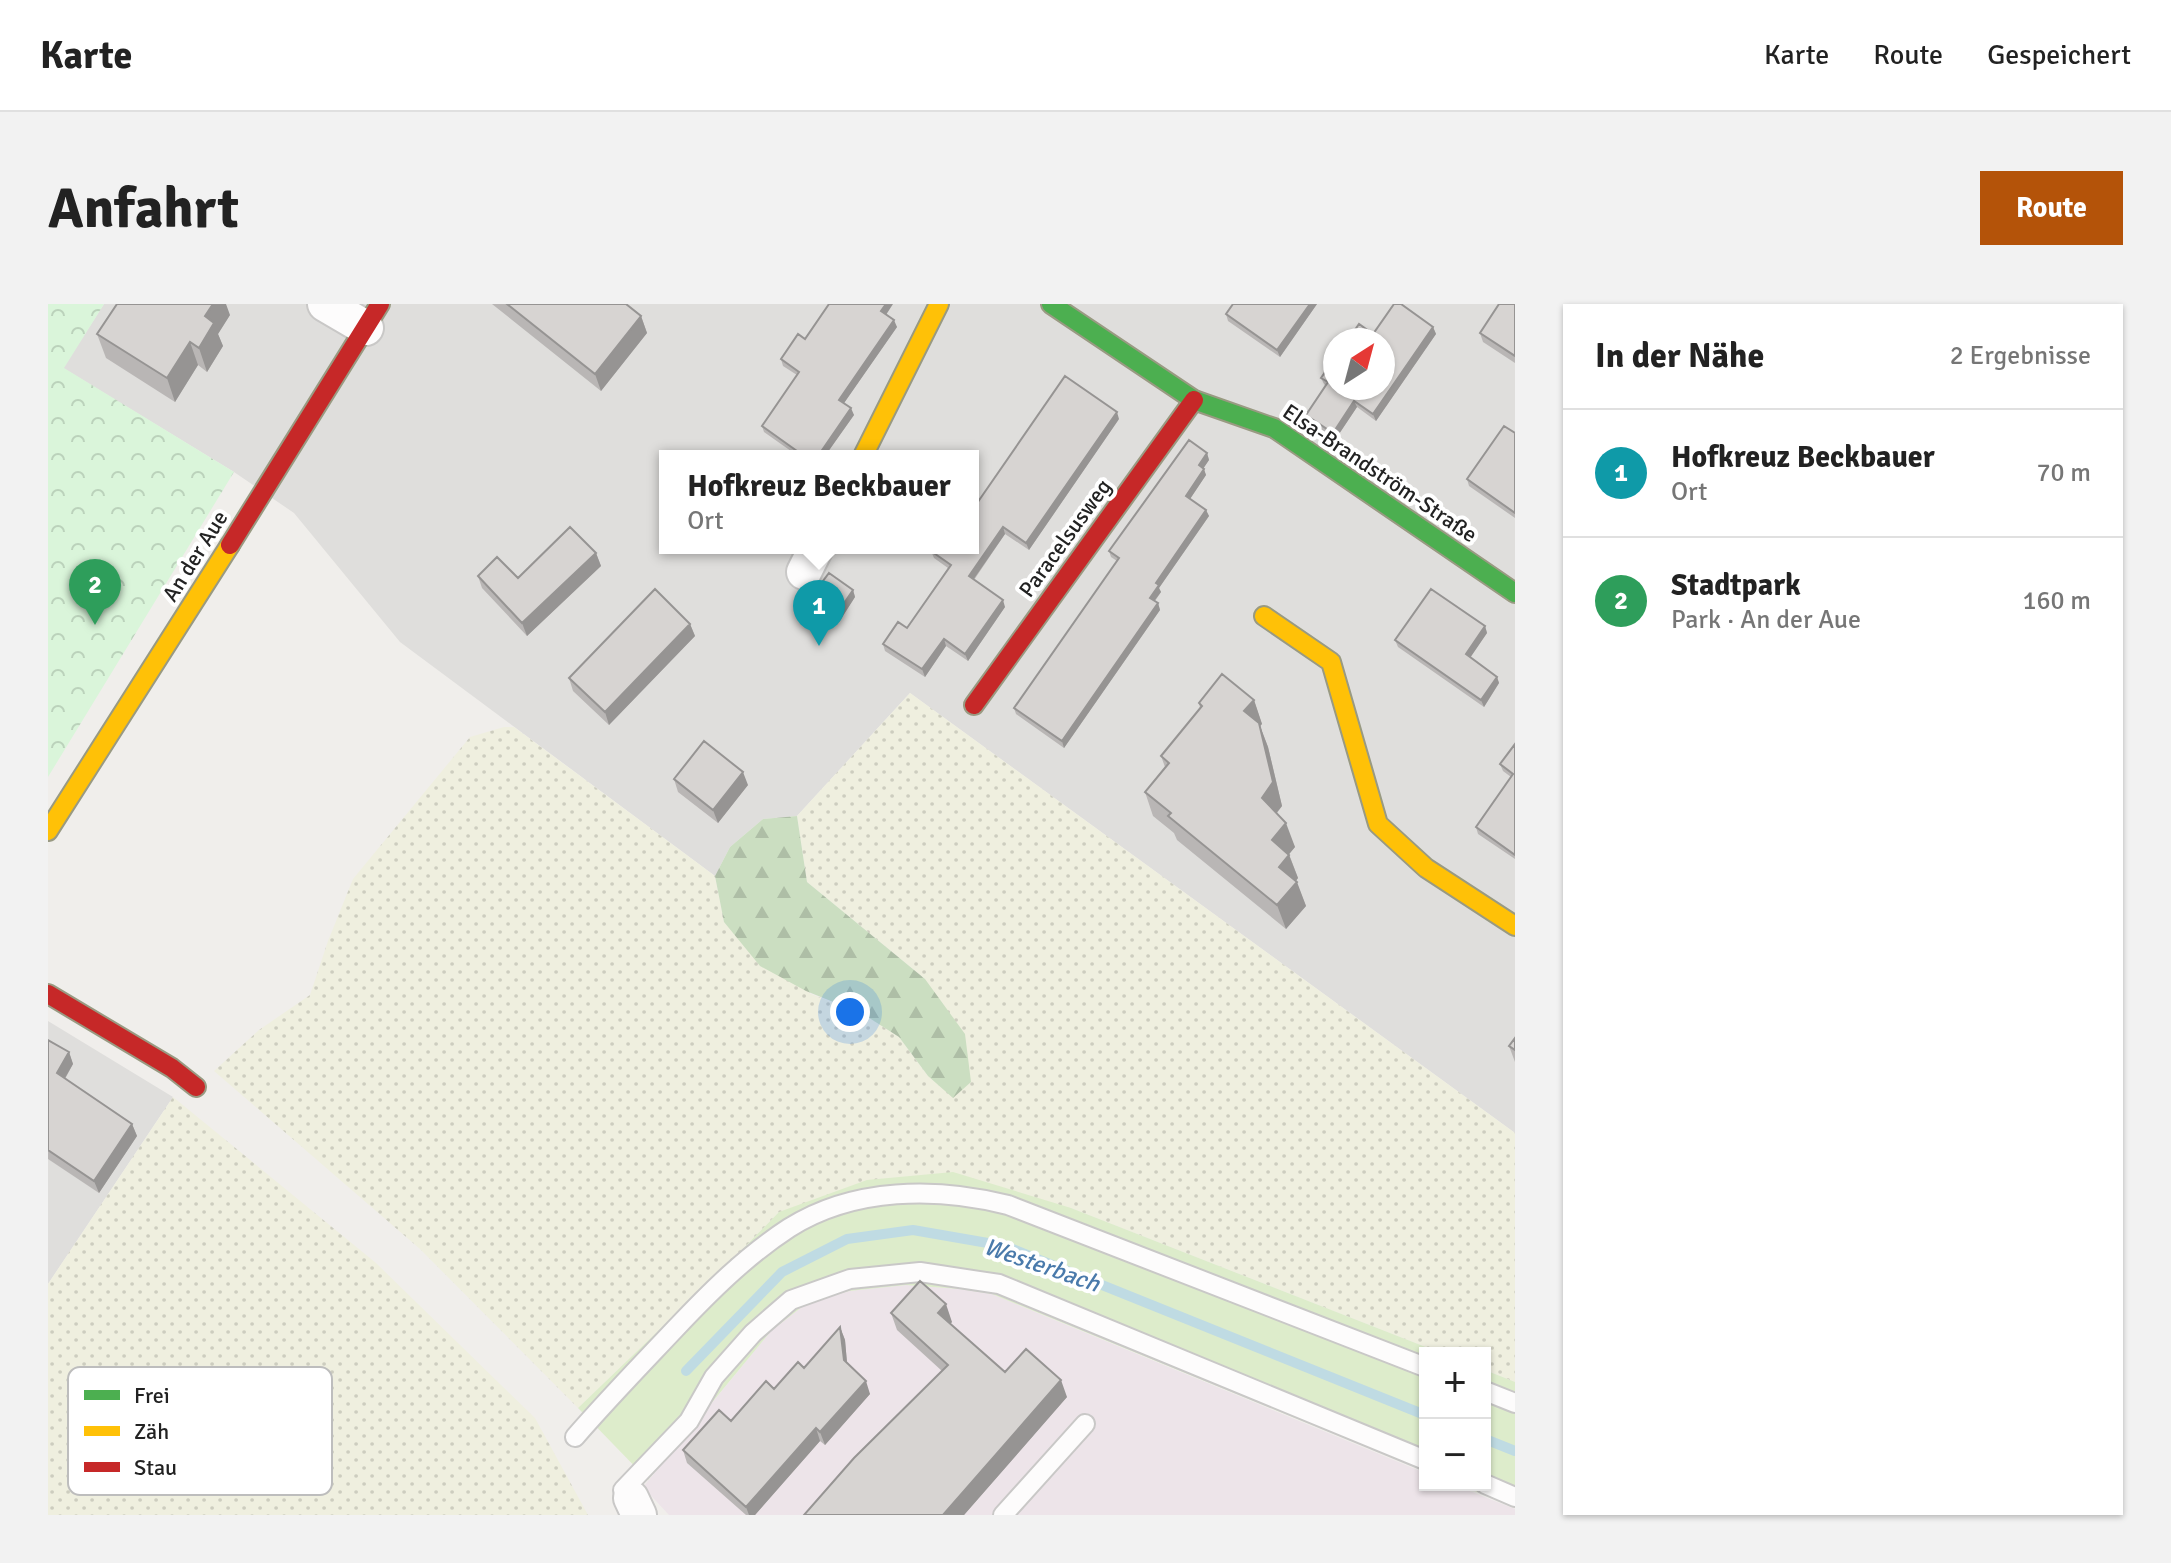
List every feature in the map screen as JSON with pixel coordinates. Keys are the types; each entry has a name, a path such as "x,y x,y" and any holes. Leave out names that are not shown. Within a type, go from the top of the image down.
{"street":[{"path":"325,304 373,316"},
{"path":"866,450 939,304"},
{"name":"Elsa-Brandström-Straße","path":"1051,304 1194,400 1274,428 1515,593"},
{"name":"An der Aue","path":"48,831 373,316"},
{"name":"Paracelsusweg","path":"974,705 1194,400"},
{"path":"1264,616 1331,662 1378,824 1426,868 1515,926"},
{"path":"48,994 172,1068 196,1087"}],"lane":[{"path":"575,1437 711,1291 752,1255 792,1226 839,1205 890,1195 940,1192 1008,1205 1419,1365"},
{"path":"631,1501 689,1421 714,1377 753,1333 791,1300 850,1279 920,1272 999,1284 1419,1458"},
{"path":"1491,1393 1515,1403"},
{"path":"1003,1515 1085,1424"},
{"path":"1491,1487 1515,1497"}],"shaded area":[{"path":"104,304 1515,304 1515,1133 910,693 797,816 763,819 730,847 715,876 400,642 294,513 234,472 63,368"},
{"path":"48,1021 173,1097 48,1284"},
{"path":"906,1285 992,1294 1419,1471 1419,1491 1469,1491 1515,1509 1515,1515 669,1515 643,1487 771,1331 807,1303 849,1291"}],"green space":[{"path":"48,304 104,304 64,368 234,472 48,777"},
{"path":"910,693 1515,1133 1515,1382 1491,1372 1491,1347 1426,1347 1071,1208 779,1212 578,1408 420,1249 214,1071 259,1030 310,995 353,879 470,737 514,727 715,876 724,922 811,994 863,1014 899,1037 928,1076 925,979 807,882 797,816"},
{"path":"797,816 807,882 925,979 965,1034 971,1082 953,1098 928,1076 899,1037 863,1014 806,991 760,966 724,922 715,876 730,847 763,819"},
{"path":"173,1097 376,1263 535,1418 588,1515 48,1515 48,1284"},
{"path":"953,1172 1071,1208 1426,1347 1419,1347 1419,1469 992,1294 906,1285 849,1291 807,1303 771,1331 648,1480 578,1408 779,1212 867,1180"},
{"path":"1491,1372 1515,1382 1515,1507 1475,1491 1491,1491"}],"building":[{"path":"117,304 213,304 205,316 214,323 199,348 190,342 167,378 97,334"},
{"path":"507,304 626,304 641,316 595,374"},
{"path":"829,304 886,304 881,311 894,320 839,400 851,408 822,450 796,450 762,426 799,372 781,359 798,334 805,339"},
{"path":"1233,304 1310,304 1277,350 1226,314"},
{"path":"1394,304 1401,304 1433,327 1395,382 1395,328 1377,328"},
{"path":"1499,304 1515,304 1515,356 1480,333"},
{"path":"1065,376 1117,412 1026,543 1003,527 969,576 1003,600 965,654 944,639 922,669 883,644 898,622 907,628 951,565 935,554 979,554 979,500"},
{"path":"1323,390 1323,400 1383,400 1373,414 1354,401 1333,433 1306,415"},
{"path":"1504,426 1515,433 1515,513 1467,479"},
{"path":"1189,440 1207,453 1199,465 1204,469 1186,496 1206,510 1156,583 1159,585 1150,598 1158,603 1062,741 1014,708 1119,558 1109,551"},
{"path":"570,527 596,553 522,623 478,576 497,557 518,578"},
{"path":"829,573 853,590 836,615 811,597"},
{"path":"655,589 690,624 605,712 569,678"},
{"path":"1431,589 1485,626 1466,654 1497,677 1481,700 1395,640"},
{"path":"1222,674 1254,700 1244,711 1259,723 1273,782 1262,798 1286,823 1272,840 1289,855 1279,867 1297,882 1277,905 1168,816 1171,813 1145,792 1169,763 1161,756 1202,706 1199,703"},
{"path":"704,741 743,772 713,810 674,779"},
{"path":"1515,744 1515,855 1476,827 1513,774 1500,764"},
{"path":"48,1040 69,1052 57,1073 132,1124 94,1181 48,1150"},
{"path":"920,1281 946,1304 938,1313 1005,1372 1026,1349 1061,1380 943,1515 804,1515 854,1458 948,1365 891,1313"},
{"path":"840,1327 844,1360 866,1381 820,1432 816,1428 746,1507 683,1450 719,1410 731,1421 766,1381 774,1389 798,1362 804,1368"}],"waterway":[{"name":"Westerbach","path":"686,1371 782,1272 847,1239 913,1230 1005,1246 1419,1413"},
{"name":"Westerbach","path":"1491,1441 1515,1451"}],"traffic: fast":[{"path":"1051,304 1194,400 1274,428 1515,593"}],"traffic: slow":[{"path":"866,450 939,304"},
{"path":"48,831 230,545"},
{"path":"1264,616 1331,662 1378,824 1426,868 1515,926"}],"traffic: jam":[{"path":"230,545 380,304"},
{"path":"974,705 1194,400"},
{"path":"48,994 172,1068 196,1087"}],"place":[{"name":"Stadtpark","path":"95,625"},
{"name":"Hofkreuz Beckbauer","path":"819,646"}]}
